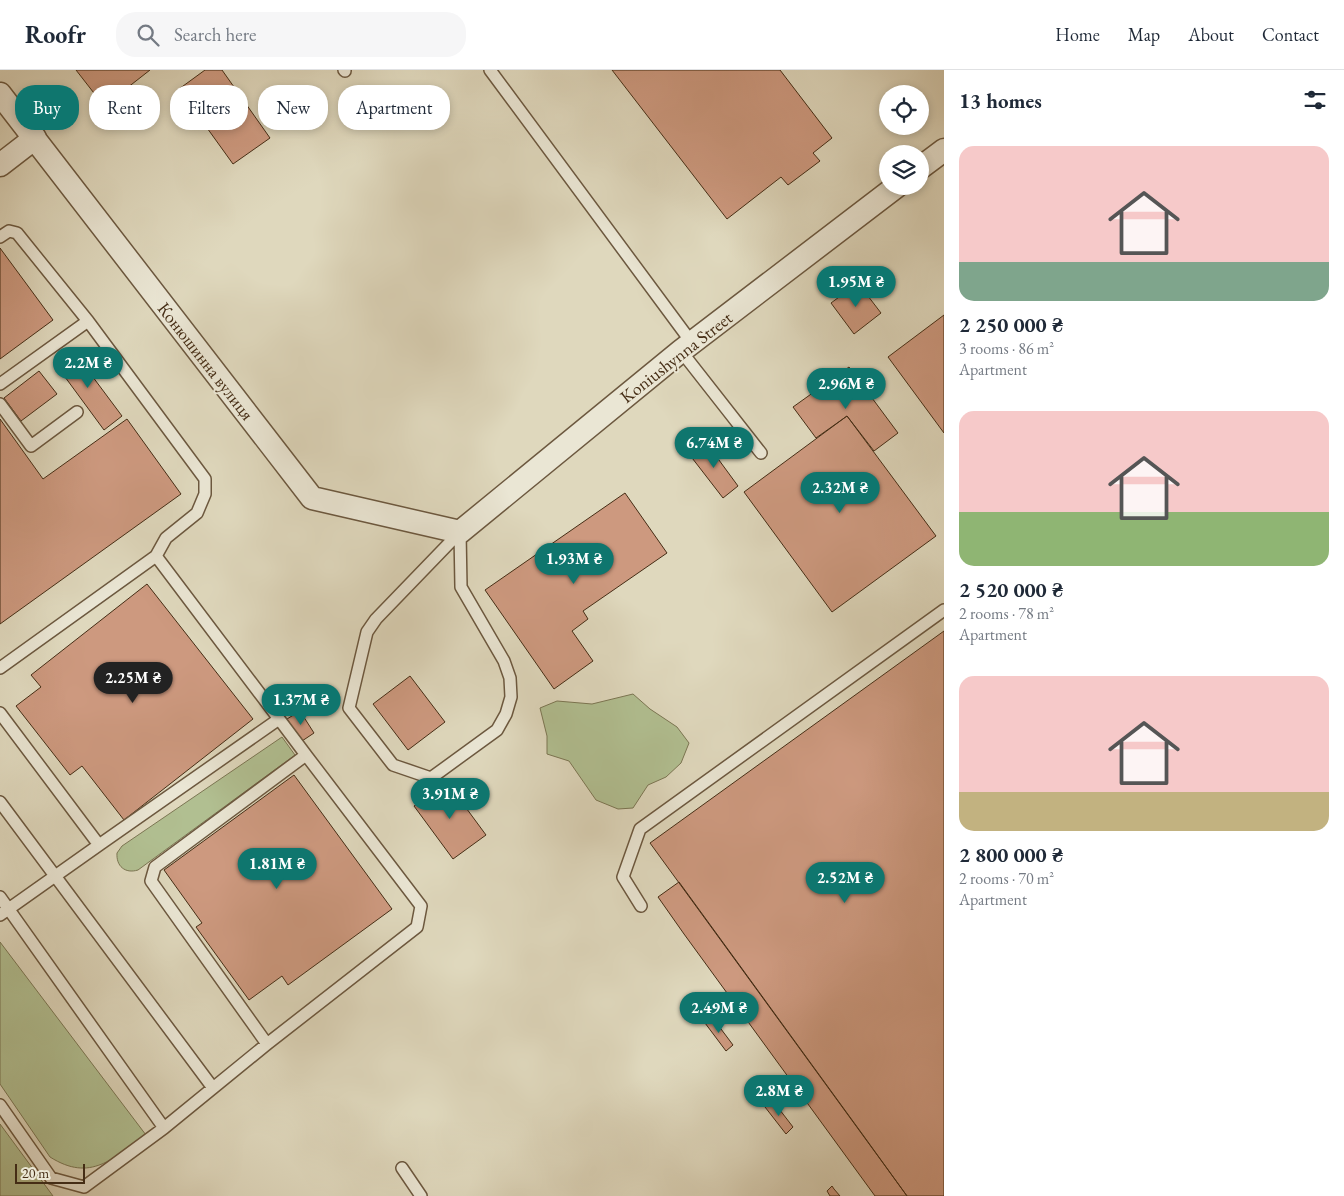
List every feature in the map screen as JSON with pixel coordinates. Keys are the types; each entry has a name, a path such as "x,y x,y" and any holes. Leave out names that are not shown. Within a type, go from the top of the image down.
{"street":[{"name":"Конюшинна вулиця","path":"0,94 312,498 460,532"},
{"path":"0,165 35,138"},
{"path":"929,161 944,150"},
{"name":"Koniushynna Street","path":"460,532 686,347 884,195"}],"lane":[{"path":"490,70 761,453"},
{"path":"0,237 9,231 17,233 88,320 205,479 205,494 197,513 166,538 156,556 0,668"},
{"path":"0,384 88,320"},
{"path":"0,404 31,446 77,412"},
{"path":"460,532 461,587 504,661 510,678 511,696 506,714 497,730 431,778 393,765 349,708 367,632 376,619 460,532"},
{"path":"0,1105 51,1178 84,1187 164,1128 266,1044 417,927 421,906 156,556"},
{"path":"641,906 623,877 640,829 944,610"},
{"path":"0,713 99,845"},
{"path":"4,912 279,719"},
{"path":"266,1044 151,881 155,867 306,755"},
{"path":"0,802 213,1088"},
{"path":"0,897 4,912 164,1128"},
{"path":"402,1168 421,1196"}],"green space":[{"path":"633,694 650,709 677,727 689,743 681,763 666,777 648,785 633,808 618,809 596,800 569,761 547,754 547,736 540,708 557,701 592,704"},
{"path":"282,737 295,755 138,870 129,871 122,868 118,862 117,853 122,846"},
{"path":"0,942 146,1135 112,1159 90,1168 78,1168 50,1157 0,1084"},
{"path":"0,1124 53,1196 0,1196"}],"building":[{"path":"76,70 150,70 131,85 89,85 89,87"},
{"path":"205,70 222,70 233,85 184,85"},
{"path":"612,70 780,70 832,138 813,153 820,161 788,185 781,177 727,219"},
{"path":"248,107 258,121 258,130 264,130 270,138 233,164 209,130 248,130"},
{"path":"0,248 53,320 0,359"},
{"path":"858,283 881,313 854,334 831,303"},
{"path":"944,315 944,433 888,357"},
{"path":"72,349 122,416 104,430 54,362"},
{"path":"849,367 898,433 874,451 847,416 816,438 793,407"},
{"path":"39,371 57,394 21,421 4,398"},
{"path":"847,416 936,536 832,612 744,492"},
{"path":"0,419 43,479 127,419 181,494 0,624"},
{"path":"705,441 738,486 723,498 689,454"},
{"path":"625,493 667,553 583,611 588,619 572,631 593,661 554,689 485,590"},
{"path":"147,584 253,719 124,820 82,766 70,775 16,706 41,687 31,675"},
{"path":"944,631 944,1196 907,1196 650,843"},
{"path":"410,676 445,722 408,750 373,704"},
{"path":"300,711 314,733 302,741 287,719"},
{"path":"294,775 392,909 288,985 282,976 249,1000 196,927 202,923 164,870"},
{"path":"447,782 486,835 453,859 414,806"},
{"path":"679,882 907,1196 875,1196 684,934 658,897"},
{"path":"712,1017 733,1045 726,1051 705,1023"},
{"path":"773,1101 793,1127 786,1134 765,1107"},
{"path":"832,1186 840,1196 830,1196 827,1191"}]}
